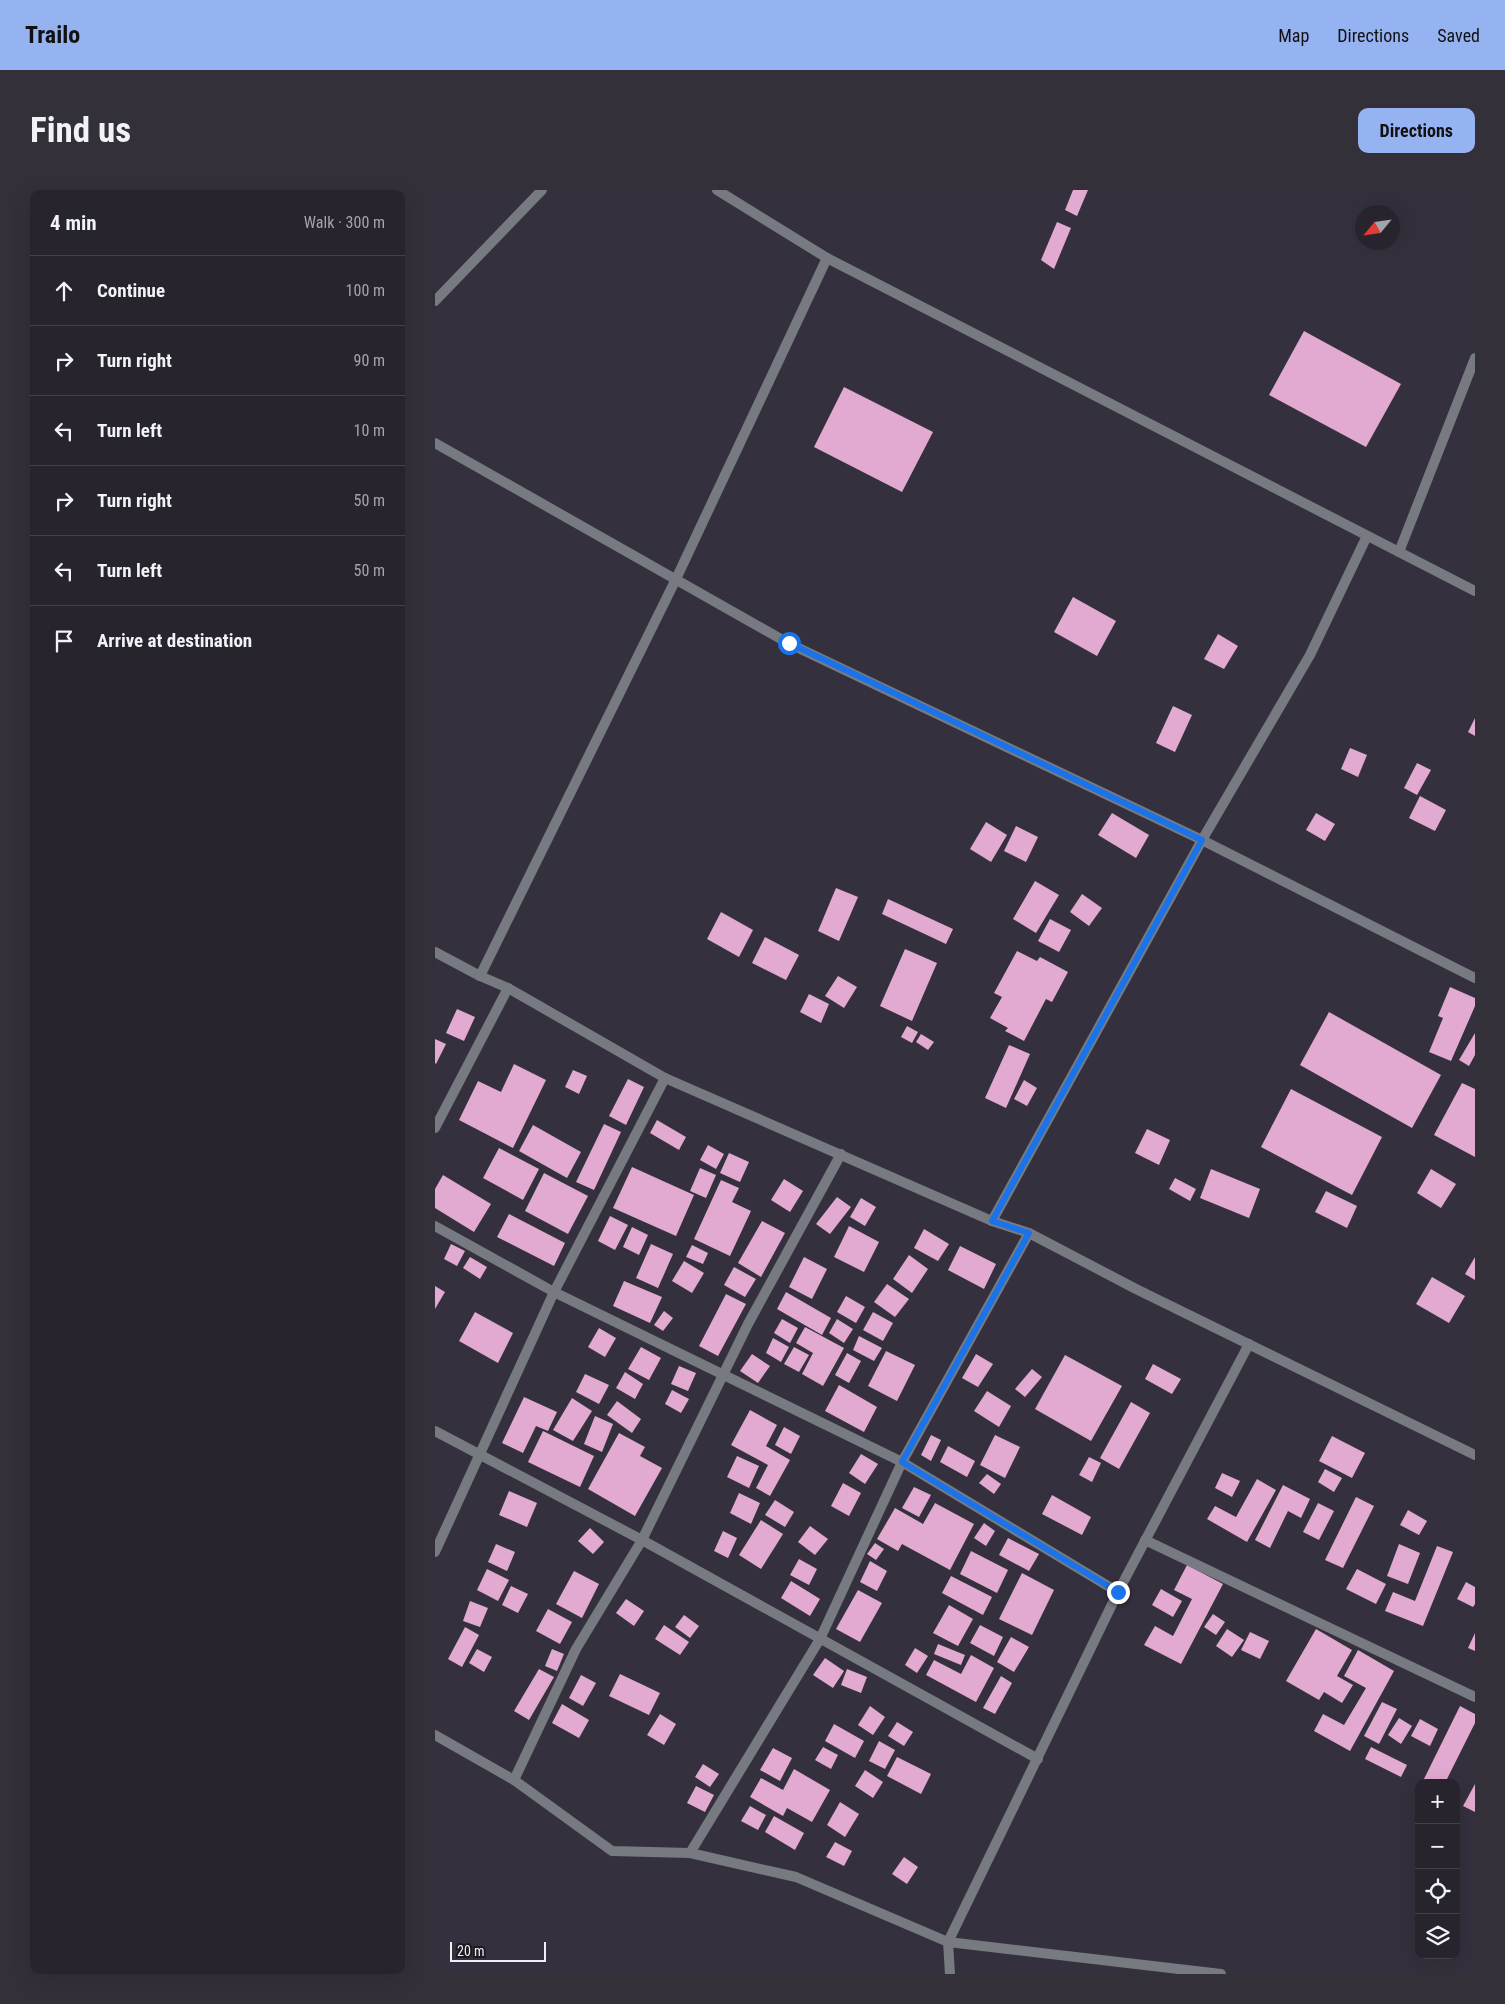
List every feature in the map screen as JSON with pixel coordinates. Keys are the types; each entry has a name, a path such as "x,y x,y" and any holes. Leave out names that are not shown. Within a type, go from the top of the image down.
{"street":[{"path":"435,301 541,190"},
{"path":"717,190 827,258 1475,591"},
{"path":"480,976 676,580 827,258"},
{"path":"1399,552 1475,358"},
{"path":"435,443 789,643 1202,840 1475,978"},
{"path":"992,1221 1202,840 1310,655 1367,536"},
{"path":"435,952 480,976 508,988 665,1078 992,1221 1029,1233 1136,1289 1475,1455"},
{"path":"435,1128 508,988"},
{"path":"435,1552 554,1292 665,1078"},
{"path":"514,1780 576,1649 641,1540 749,1324 841,1154"},
{"path":"435,1226 554,1292 902,1462 1118,1592"},
{"path":"690,1853 820,1639 902,1462 1029,1233"},
{"path":"950,1974 948,1942 1118,1592 1249,1344"},
{"path":"435,1431 641,1540 1038,1759"},
{"path":"1145,1540 1475,1697"},
{"path":"435,1735 514,1780 612,1851 690,1853 796,1877 948,1942 1221,1974"}],"building":[{"path":"1073,190 1088,190 1077,216 1065,210"},
{"path":"1057,222 1071,228 1054,269 1041,260"},
{"path":"1304,331 1401,384 1366,447 1269,395"},
{"path":"844,387 933,432 902,492 814,447"},
{"path":"1073,597 1116,621 1097,656 1054,632"},
{"path":"1218,634 1238,646 1224,669 1204,659"},
{"path":"1173,706 1192,715 1175,752 1156,743"},
{"path":"1475,718 1475,736 1468,732"},
{"path":"1350,748 1367,755 1358,777 1341,769"},
{"path":"1417,763 1431,770 1417,795 1404,788"},
{"path":"1420,796 1446,810 1435,831 1409,818"},
{"path":"1112,813 1149,835 1136,858 1098,835"},
{"path":"1316,813 1335,824 1325,841 1306,830"},
{"path":"986,822 1007,835 991,862 970,849"},
{"path":"1016,826 1038,837 1026,862 1004,851"},
{"path":"1035,881 1059,895 1036,933 1013,919"},
{"path":"836,888 858,897 839,941 818,931"},
{"path":"1082,894 1102,908 1089,926 1070,912"},
{"path":"888,899 953,929 946,944 882,914"},
{"path":"721,912 753,930 739,957 707,939"},
{"path":"1050,919 1071,930 1059,952 1038,941"},
{"path":"765,937 799,955 786,980 752,963"},
{"path":"905,949 937,963 912,1021 880,1006"},
{"path":"1017,951 1037,961 1040,957 1068,972 1052,1002 1046,999 1024,1041 1005,1031 1008,1028 990,1018 1002,997 994,993"},
{"path":"838,976 857,987 844,1008 825,996"},
{"path":"1450,987 1475,998 1475,1006 1451,1061 1429,1052 1443,1018 1438,1016"},
{"path":"809,994 829,1004 821,1023 800,1012"},
{"path":"457,1009 475,1017 464,1041 446,1033"},
{"path":"1329,1012 1441,1075 1412,1128 1300,1065"},
{"path":"907,1026 918,1032 912,1043 901,1037"},
{"path":"1475,1033 1475,1055 1469,1066 1459,1060"},
{"path":"921,1034 934,1042 928,1050 916,1042"},
{"path":"435,1039 446,1044 436,1064 435,1063"},
{"path":"1009,1045 1030,1054 1006,1108 985,1098"},
{"path":"514,1064 546,1080 513,1148 459,1120 478,1081 501,1092"},
{"path":"573,1070 587,1076 579,1094 565,1087"},
{"path":"628,1079 644,1087 626,1125 609,1116"},
{"path":"1024,1080 1037,1088 1027,1106 1014,1099"},
{"path":"1462,1083 1475,1089 1475,1157 1434,1135"},
{"path":"1291,1089 1382,1137 1352,1195 1261,1147"},
{"path":"657,1120 686,1137 679,1150 650,1133"},
{"path":"604,1124 621,1132 594,1190 576,1182"},
{"path":"533,1125 581,1152 567,1178 519,1151"},
{"path":"1147,1129 1170,1140 1159,1165 1135,1153"},
{"path":"708,1145 724,1154 716,1169 700,1160"},
{"path":"499,1148 539,1169 523,1200 483,1178"},
{"path":"729,1153 749,1162 740,1182 720,1173"},
{"path":"632,1167 694,1195 676,1236 613,1208"},
{"path":"700,1168 716,1175 706,1198 690,1191"},
{"path":"1211,1169 1260,1189 1249,1218 1200,1198"},
{"path":"1431,1169 1456,1184 1441,1208 1417,1193"},
{"path":"544,1173 588,1196 568,1234 525,1211"},
{"path":"443,1175 491,1204 474,1232 435,1208 435,1189"},
{"path":"1175,1178 1196,1189 1190,1201 1169,1189"},
{"path":"784,1179 803,1191 790,1212 771,1200"},
{"path":"721,1180 739,1188 732,1202 751,1211 730,1256 694,1239"},
{"path":"1326,1191 1357,1206 1347,1228 1315,1212"},
{"path":"837,1197 851,1207 830,1234 816,1224"},
{"path":"861,1198 876,1207 865,1226 850,1217"},
{"path":"509,1214 565,1243 554,1266 497,1237"},
{"path":"610,1216 628,1225 615,1250 598,1241"},
{"path":"762,1221 785,1233 761,1277 738,1263"},
{"path":"849,1226 879,1242 864,1272 834,1257"},
{"path":"632,1227 648,1235 639,1255 623,1247"},
{"path":"924,1229 949,1244 938,1261 914,1248"},
{"path":"451,1244 465,1251 457,1266 444,1259"},
{"path":"651,1244 673,1254 658,1288 636,1278"},
{"path":"692,1245 708,1253 703,1264 686,1257"},
{"path":"960,1246 996,1264 984,1289 948,1270"},
{"path":"909,1255 928,1269 912,1293 893,1279"},
{"path":"470,1257 487,1267 480,1279 463,1268"},
{"path":"804,1257 827,1269 812,1299 789,1287"},
{"path":"1475,1257 1475,1280 1465,1274"},
{"path":"684,1261 704,1273 692,1293 672,1281"},
{"path":"734,1267 756,1279 745,1297 724,1285"},
{"path":"1432,1277 1465,1296 1449,1323 1416,1304"},
{"path":"624,1281 662,1297 650,1323 613,1306"},
{"path":"887,1284 909,1299 895,1317 874,1302"},
{"path":"435,1286 445,1292 435,1309"},
{"path":"786,1292 831,1318 822,1335 777,1309"},
{"path":"726,1294 746,1304 718,1356 699,1346"},
{"path":"846,1296 865,1307 856,1323 837,1312"},
{"path":"664,1311 673,1318 663,1331 654,1325"},
{"path":"475,1312 513,1333 498,1363 459,1341"},
{"path":"873,1312 893,1323 883,1341 863,1330"},
{"path":"782,1319 798,1328 790,1343 774,1333"},
{"path":"837,1319 853,1329 844,1343 829,1333"},
{"path":"805,1327 844,1348 823,1386 802,1374 813,1353 796,1343"},
{"path":"599,1328 616,1338 605,1357 588,1347"},
{"path":"859,1336 882,1348 874,1361 853,1350"},
{"path":"773,1338 789,1347 781,1362 766,1353"},
{"path":"641,1347 661,1358 649,1380 628,1369"},
{"path":"794,1347 809,1355 799,1372 784,1364"},
{"path":"886,1351 915,1365 897,1401 868,1386"},
{"path":"847,1353 861,1361 849,1383 835,1375"},
{"path":"752,1354 770,1366 758,1383 740,1371"},
{"path":"976,1354 993,1364 978,1387 962,1378"},
{"path":"1065,1355 1122,1386 1091,1441 1035,1409"},
{"path":"1153,1364 1181,1379 1172,1394 1145,1379"},
{"path":"679,1366 696,1373 688,1391 671,1384"},
{"path":"1032,1369 1042,1377 1025,1397 1015,1389"},
{"path":"625,1372 643,1384 635,1399 616,1388"},
{"path":"585,1374 609,1385 599,1404 576,1392"},
{"path":"839,1385 877,1407 864,1432 825,1411"},
{"path":"672,1390 689,1399 681,1413 665,1404"},
{"path":"987,1391 1011,1406 999,1427 974,1411"},
{"path":"524,1397 557,1412 548,1431 536,1426 523,1453 502,1443"},
{"path":"572,1398 592,1411 573,1441 553,1430"},
{"path":"617,1401 641,1419 632,1433 607,1415"},
{"path":"1131,1402 1150,1413 1119,1469 1100,1458"},
{"path":"750,1410 777,1425 766,1446 790,1460 770,1496 756,1488 768,1465 731,1445"},
{"path":"595,1416 613,1424 602,1452 584,1444"},
{"path":"784,1427 800,1436 791,1454 775,1445"},
{"path":"543,1431 594,1456 580,1487 528,1462"},
{"path":"619,1433 645,1447 640,1456 662,1468 635,1516 588,1489"},
{"path":"931,1435 941,1440 931,1461 921,1455"},
{"path":"995,1435 1020,1447 1005,1478 980,1465"},
{"path":"1332,1436 1365,1453 1352,1478 1319,1461"},
{"path":"948,1446 975,1461 967,1477 940,1462"},
{"path":"861,1454 878,1464 865,1484 849,1473"},
{"path":"737,1456 759,1466 749,1488 727,1477"},
{"path":"1089,1457 1101,1463 1092,1482 1079,1475"},
{"path":"1325,1469 1342,1478 1334,1492 1318,1482"},
{"path":"1222,1473 1240,1481 1232,1497 1215,1488"},
{"path":"987,1474 1001,1484 994,1494 979,1483"},
{"path":"1257,1479 1276,1490 1247,1542 1207,1519 1215,1506 1236,1517"},
{"path":"843,1483 861,1493 849,1516 831,1506"},
{"path":"1283,1485 1310,1499 1301,1518 1288,1511 1270,1548 1255,1540"},
{"path":"914,1487 931,1495 919,1517 902,1508"},
{"path":"509,1491 537,1503 527,1527 499,1515"},
{"path":"739,1493 760,1503 751,1524 730,1513"},
{"path":"1052,1495 1091,1517 1082,1535 1042,1514"},
{"path":"1356,1497 1374,1506 1343,1568 1325,1560"},
{"path":"775,1500 794,1512 785,1527 765,1515"},
{"path":"935,1503 974,1524 950,1570 902,1544 898,1551 877,1539 895,1508 923,1524"},
{"path":"1318,1503 1334,1511 1319,1540 1303,1532"},
{"path":"1408,1510 1427,1521 1419,1535 1400,1525"},
{"path":"761,1520 783,1534 761,1569 739,1555"},
{"path":"984,1523 995,1531 986,1546 974,1538"},
{"path":"810,1526 828,1539 815,1555 798,1542"},
{"path":"590,1528 604,1542 593,1554 578,1541"},
{"path":"723,1531 737,1538 728,1558 714,1551"},
{"path":"1008,1538 1039,1554 1029,1571 999,1555"},
{"path":"875,1543 884,1549 876,1560 867,1554"},
{"path":"496,1544 515,1552 507,1571 488,1562"},
{"path":"1399,1544 1420,1553 1408,1584 1387,1576"},
{"path":"1437,1546 1453,1552 1423,1626 1385,1611 1393,1592 1415,1601"},
{"path":"971,1551 1008,1570 997,1593 960,1574"},
{"path":"799,1559 817,1569 809,1585 790,1575"},
{"path":"870,1561 887,1571 877,1591 860,1582"},
{"path":"1187,1565 1223,1584 1181,1664 1144,1645 1155,1626 1173,1636 1192,1599 1174,1590"},
{"path":"487,1569 509,1580 498,1601 477,1590"},
{"path":"1357,1569 1386,1584 1376,1604 1346,1589"},
{"path":"574,1571 599,1584 582,1618 556,1604"},
{"path":"1022,1573 1054,1590 1032,1635 999,1619"},
{"path":"951,1576 992,1597 983,1615 942,1593"},
{"path":"791,1581 820,1599 810,1616 781,1598"},
{"path":"1466,1582 1475,1587 1475,1604 1473,1607 1457,1599"},
{"path":"511,1586 528,1594 518,1613 502,1605"},
{"path":"1161,1589 1182,1601 1173,1617 1152,1605"},
{"path":"858,1590 882,1603 860,1642 836,1629"},
{"path":"626,1599 644,1611 634,1626 616,1613"},
{"path":"470,1601 488,1608 480,1627 463,1621"},
{"path":"949,1605 973,1619 958,1646 933,1633"},
{"path":"548,1609 572,1622 560,1644 536,1631"},
{"path":"1213,1614 1225,1622 1216,1635 1204,1627"},
{"path":"684,1615 699,1626 690,1638 675,1627"},
{"path":"664,1625 689,1642 680,1655 655,1639"},
{"path":"980,1625 1003,1637 994,1656 970,1643"},
{"path":"465,1627 479,1635 462,1667 448,1659"},
{"path":"1227,1629 1244,1640 1232,1657 1216,1646"},
{"path":"1316,1629 1352,1650 1337,1676 1353,1685 1342,1703 1324,1692 1319,1700 1286,1681"},
{"path":"1250,1632 1269,1641 1260,1659 1241,1650"},
{"path":"1475,1633 1475,1651 1468,1648"},
{"path":"1011,1637 1029,1647 1014,1672 997,1662"},
{"path":"938,1644 965,1655 961,1665 934,1654"},
{"path":"915,1648 928,1656 917,1673 905,1665"},
{"path":"477,1649 492,1657 484,1672 469,1663"},
{"path":"552,1649 564,1654 557,1671 545,1666"},
{"path":"1358,1650 1394,1671 1350,1751 1314,1731 1323,1714 1344,1725 1366,1688 1344,1676"},
{"path":"971,1655 994,1668 976,1702 926,1675 934,1660 961,1674"},
{"path":"825,1658 844,1671 833,1688 813,1675"},
{"path":"539,1669 554,1677 529,1720 514,1711"},
{"path":"847,1669 867,1677 861,1693 841,1685"},
{"path":"620,1674 660,1693 649,1715 609,1696"},
{"path":"581,1675 596,1683 583,1706 569,1698"},
{"path":"1001,1676 1012,1683 995,1714 983,1708"},
{"path":"1382,1702 1397,1709 1379,1744 1364,1736"},
{"path":"562,1704 589,1720 579,1738 552,1723"},
{"path":"870,1706 885,1717 873,1735 858,1725"},
{"path":"1460,1706 1475,1714 1475,1723 1447,1779 1424,1779"},
{"path":"660,1714 676,1724 664,1745 647,1735"},
{"path":"1399,1718 1412,1726 1401,1744 1388,1735"},
{"path":"1420,1719 1438,1729 1430,1746 1411,1736"},
{"path":"897,1722 913,1732 904,1746 888,1736"},
{"path":"834,1724 864,1741 855,1758 825,1741"},
{"path":"879,1741 895,1750 885,1769 869,1761"},
{"path":"823,1747 838,1755 831,1769 815,1760"},
{"path":"1371,1747 1407,1765 1401,1777 1365,1759"},
{"path":"773,1748 792,1758 780,1781 760,1770"},
{"path":"897,1757 931,1774 921,1794 887,1776"},
{"path":"703,1764 719,1774 710,1787 695,1777"},
{"path":"794,1769 830,1790 812,1822 787,1808 783,1816 750,1797 761,1778 783,1790"},
{"path":"865,1770 883,1782 873,1798 855,1786"},
{"path":"1475,1784 1475,1812 1463,1806"},
{"path":"696,1786 714,1795 705,1812 687,1803"},
{"path":"840,1802 859,1814 845,1837 827,1825"},
{"path":"750,1806 766,1815 758,1830 741,1821"},
{"path":"774,1816 804,1833 795,1850 765,1832"},
{"path":"835,1842 852,1851 844,1866 826,1857"},
{"path":"904,1857 918,1867 907,1884 892,1874"}],"route":[{"path":"789,643 1202,840 992,1221 1029,1233 902,1462 1118,1592"}]}
